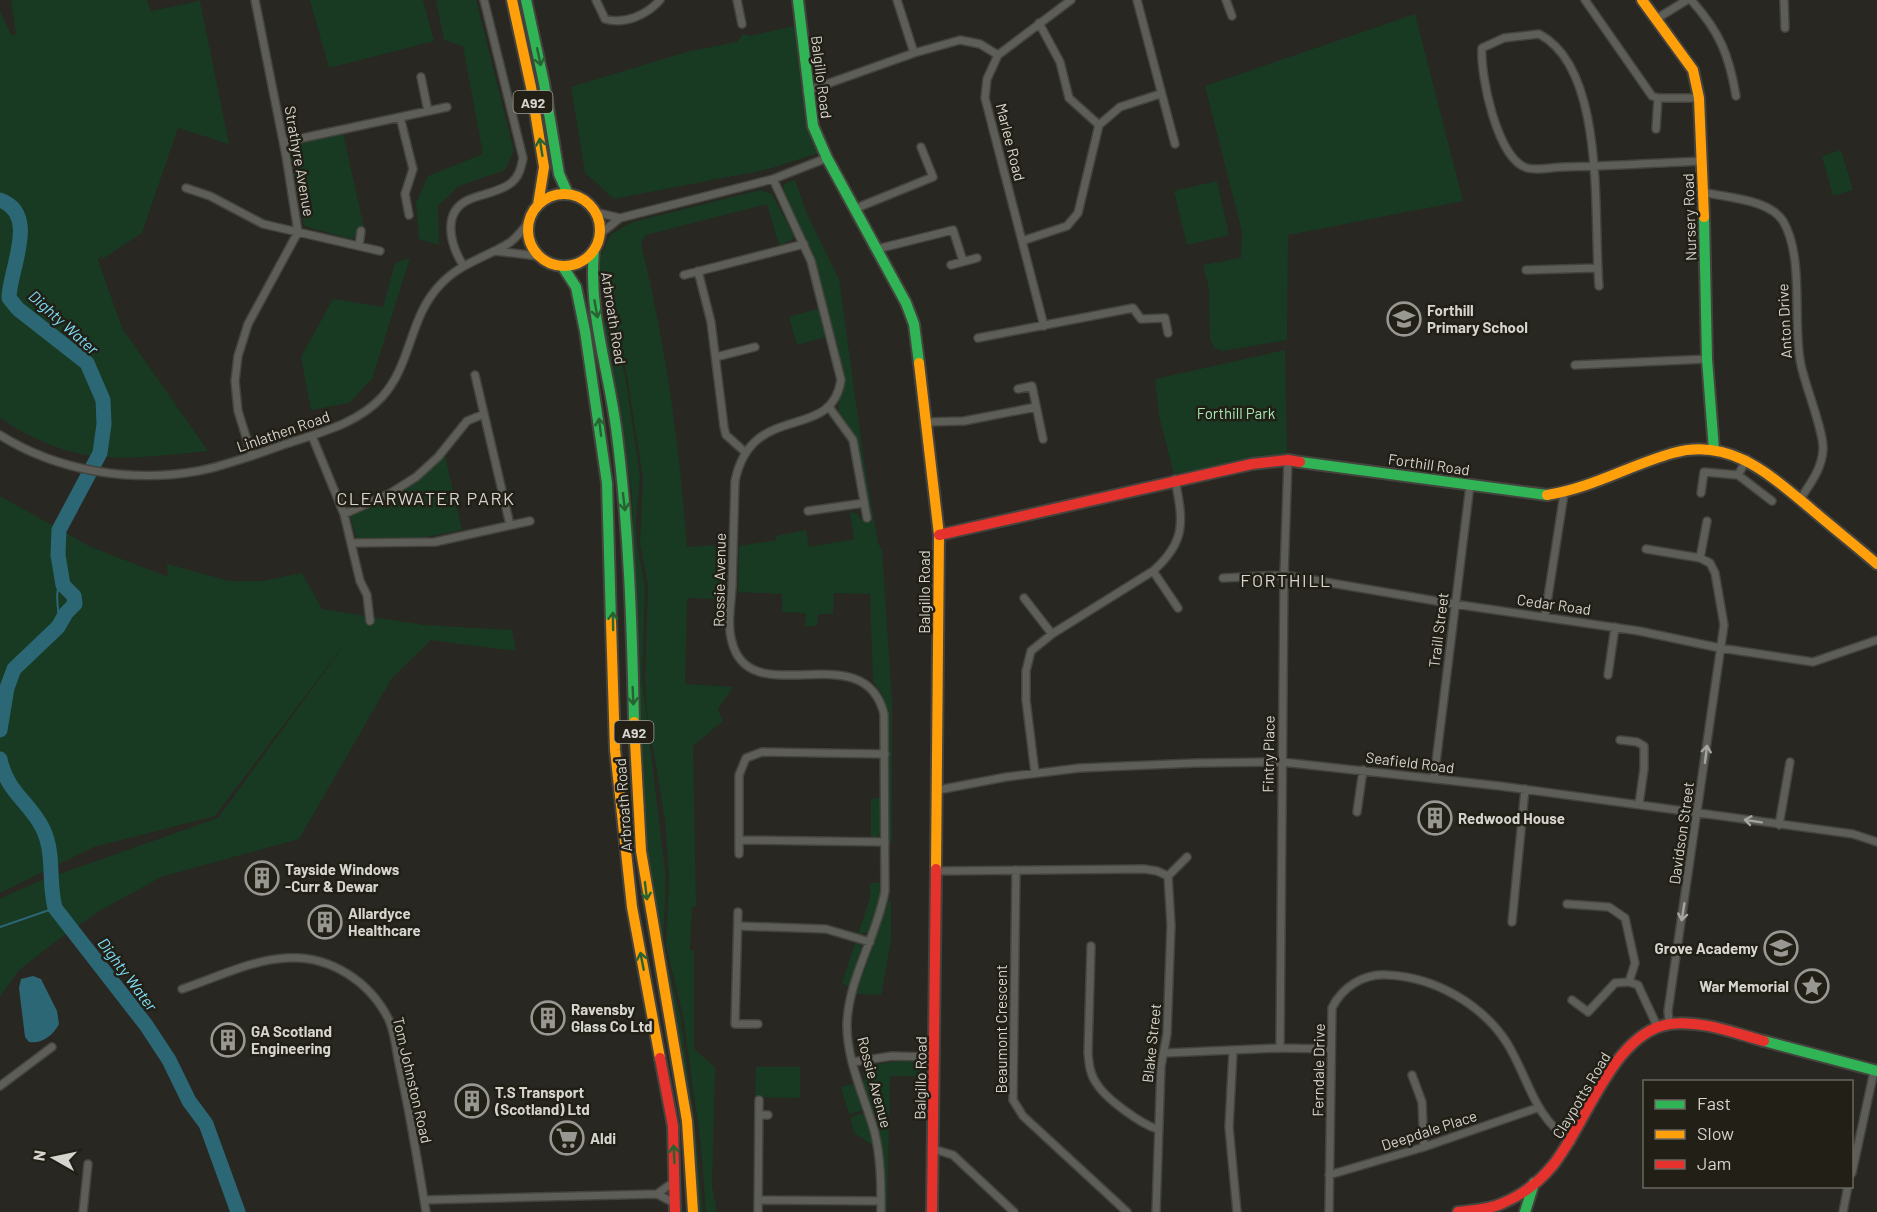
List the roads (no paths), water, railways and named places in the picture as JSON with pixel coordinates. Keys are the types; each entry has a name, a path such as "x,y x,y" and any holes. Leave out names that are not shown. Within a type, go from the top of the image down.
{"main road":[{"name":"A92","path":"512,0 531,87 544,166 538,205 528,223"},
{"name":"A92","path":"526,0 544,83 559,174 568,194"},
{"name":"Balgillo Road","path":"798,0 807,91 813,126 827,158 877,249 914,324 927,422 939,534 932,1212"},
{"name":"Nursery Road","path":"1642,0 1693,70 1699,98 1707,359 1714,450"},
{"path":"538,205 551,196 568,194 579,197 595,212 600,234"},
{"path":"528,223 529,241 538,256 554,265 563,267 580,263 594,251"},
{"name":"A92","path":"594,251 600,234"},
{"name":"Arbroath Road","path":"594,251 592,284 613,407 629,543 635,759 641,850 651,935 689,1125 693,1212"},
{"name":"Arbroath Road","path":"563,267 572,279 578,296 600,426 607,483 612,564 615,750 632,907 673,1126 676,1208"},
{"name":"Forthill Road","path":"939,534 1175,479 1252,464 1288,460 1524,494 1564,494 1647,459 1681,451 1714,450 1747,459 1801,498 1877,564"},
{"name":"Claypotts Road","path":"1458,1212 1494,1207 1534,1183 1553,1165 1571,1142 1619,1059 1658,1026 1669,1022 1695,1023 1876,1071"},
{"path":"1525,1212 1534,1183"}],"street":[{"name":"Strathyre Avenue","path":"252,456 237,404 235,381 238,356 249,324 298,232 284,142 255,0"},
{"path":"463,265 450,230 454,213 463,202 511,183 521,168 523,159 484,0"},
{"path":"596,0 606,19 615,22 634,18 660,0"},
{"path":"737,0 742,24"},
{"path":"897,0 914,53"},
{"name":"Marlee Road","path":"1044,326 985,98 987,79 998,55 1071,0"},
{"path":"1137,0 1175,144"},
{"path":"1226,0 1232,16"},
{"path":"1585,0 1652,96 1658,99 1699,98"},
{"path":"1656,19 1689,0 1718,34 1731,63 1736,96"},
{"path":"1784,0 1785,28"},
{"path":"1038,23 1060,62 1069,98 1099,125"},
{"path":"1599,286 1592,166 1591,128 1585,97 1572,70 1558,49 1539,33 1504,38 1482,48 1481,62 1488,100 1502,140 1514,158 1527,168 1592,166 1701,161"},
{"path":"807,91 914,53 960,40 980,44 998,55"},
{"path":"421,77 428,111"},
{"path":"1022,241 1067,226 1078,213 1099,125 1120,107 1160,94"},
{"path":"1656,129 1658,99"},
{"path":"284,142 447,107"},
{"path":"400,117 413,169 405,194 410,215"},
{"path":"854,209 933,177 921,147"},
{"path":"600,234 620,218 773,179 827,158"},
{"path":"773,179 804,244 840,369 839,389 829,407 853,440 867,518"},
{"path":"186,188 210,196 257,222 380,251"},
{"name":"Anton Drive","path":"1703,192 1770,209 1782,220 1790,237 1798,291 1800,364 1823,446 1821,467 1801,498"},
{"path":"595,212 620,218"},
{"name":"Linlathen Road","path":"0,435 33,453 67,466 106,472 186,473 252,456 312,436 353,419 381,398 400,369 417,320 426,303 444,280 463,265 510,242 528,223"},
{"path":"877,249 952,230 963,261"},
{"path":"359,246 361,231"},
{"path":"684,275 804,244"},
{"path":"494,251 538,256"},
{"path":"951,265 977,258"},
{"path":"1526,270 1598,268"},
{"path":"698,271 711,322 726,435 745,452"},
{"path":"978,338 1133,308 1141,319 1165,318 1168,333"},
{"path":"716,357 755,347"},
{"path":"1575,365 1707,359"},
{"path":"475,375 510,525"},
{"path":"1018,389 1032,386 1043,439"},
{"name":"Rossie Avenue","path":"829,407 812,418 776,427 764,433 745,452 735,481 730,629 737,654 755,671 845,675 866,682 882,705 885,754 885,891 848,1009 848,1045 876,1142 881,1176 880,1212"},
{"path":"927,422 964,421 1036,407"},
{"path":"344,514 389,494 410,481 438,457 467,421 484,414"},
{"path":"312,436 344,514 353,543 360,581 367,595 370,621"},
{"path":"1738,475 1747,459"},
{"name":"Fintry Place","path":"1280,1048 1284,575 1288,460"},
{"path":"1701,492 1704,472 1738,475 1772,501"},
{"path":"1035,773 1026,671 1031,651 1052,634 1153,571 1174,549 1180,535 1181,511 1175,479"},
{"name":"Traill Street","path":"1434,779 1470,485"},
{"path":"1545,616 1564,494"},
{"path":"808,511 864,503"},
{"path":"353,543 435,542 530,521"},
{"path":"1646,549 1700,558 1707,521"},
{"name":"Davidson Street","path":"1669,1022 1668,1011 1724,625 1715,573 1710,563 1700,558"},
{"path":"1153,571 1178,608"},
{"name":"Cedar Road","path":"1223,578 1284,575 1454,604 1615,627 1720,648 1813,662 1877,640"},
{"path":"1024,598 1052,634"},
{"path":"1608,675 1615,627"},
{"path":"1620,740 1637,742 1644,746 1644,769 1639,804"},
{"path":"739,854 739,775 746,758 753,753 885,754"},
{"name":"Seafield Road","path":"938,790 1035,773 1196,762 1282,762 1639,804 1853,834 1877,842"},
{"path":"1779,825 1790,762"},
{"path":"1357,812 1363,770"},
{"path":"1512,922 1526,789"},
{"path":"739,840 885,842"},
{"path":"937,871 1144,869 1168,876 1187,857"},
{"name":"Beaumont Crescent","path":"1016,870 1013,1100 1023,1116 1127,1212"},
{"name":"Blake Street","path":"1156,1212 1157,1129 1161,1066 1165,1053 1171,925 1168,876"},
{"path":"1567,904 1609,907 1625,918 1635,963 1629,982"},
{"path":"738,912 735,1024 758,1024"},
{"path":"738,926 826,929 870,942"},
{"path":"1091,946 1088,1053 1090,1070 1097,1086 1144,1125 1157,1129"},
{"name":"Tom Johnston Road","path":"182,989 263,962 286,958 309,959 333,965 357,980 371,993 390,1022 426,1212"},
{"name":"Ferndale Drive","path":"1329,1212 1332,1008 1344,990 1354,983 1382,974 1415,979 1455,995 1491,1023 1506,1043 1537,1108 1571,1142"},
{"path":"1572,1000 1588,1012 1615,983 1629,982 1638,985 1658,1026"},
{"path":"0,1086 52,1047"},
{"path":"1165,1053 1280,1048 1330,1049"},
{"path":"1233,1051 1230,1127 1237,1212"},
{"path":"853,1062 892,1056 935,1057"},
{"path":"1853,1165 1876,1071"},
{"path":"1412,1075 1422,1102 1424,1146"},
{"path":"758,1212 759,1100"},
{"name":"Deepdale Place","path":"1329,1174 1424,1146 1537,1108"},
{"path":"759,1115 768,1116"},
{"path":"933,1149 953,1155 1014,1212"},
{"path":"83,1212 88,1164"},
{"path":"424,1200 657,1194 676,1180"},
{"path":"1843,1212 1848,1188"},
{"path":"657,1194 676,1208"},
{"path":"758,1200 881,1201"}],"water":[{"path":"33,976 41,979 57,1011 59,1024 54,1032 39,1042 29,1042 25,1037 19,988 21,979"}],"waterway":[{"name":"Dighty Water","path":"0,200 12,207 18,217 20,230 20,244 9,298 18,309 87,363 103,400 104,424 100,453 59,530 58,555 63,585 74,596 75,604 66,613 58,627 14,669 7,688 0,730"},
{"name":"Dighty Water","path":"58,627 57,597 62,579"},
{"name":"Dighty Water","path":"0,759 3,771 13,789 32,811 47,839 55,908 146,1025 169,1060 189,1101 206,1124 238,1212"},
{"path":"0,927 55,908"}],"place":[{"name":"Forthill Primary School","path":"1404,319"},
{"name":"Redwood House","path":"1435,818"},
{"name":"Tayside Windows -Curr & Dewar","path":"262,878"},
{"name":"Allardyce Healthcare","path":"325,922"},
{"name":"Grove Academy","path":"1781,948"},
{"name":"War Memorial","path":"1812,986"},
{"name":"Ravensby Glass Co Ltd","path":"548,1018"},
{"name":"GA Scotland Engineering","path":"228,1040"},
{"name":"T.S Transport (Scotland) Ltd","path":"472,1101"},
{"name":"Aldi","path":"567,1138"}],"district":[{"name":"CLEARWATER PARK","path":"426,498"},
{"name":"FORTHILL","path":"1286,580"}],"park label":[{"name":"Forthill Park","path":"1236,413"}]}
